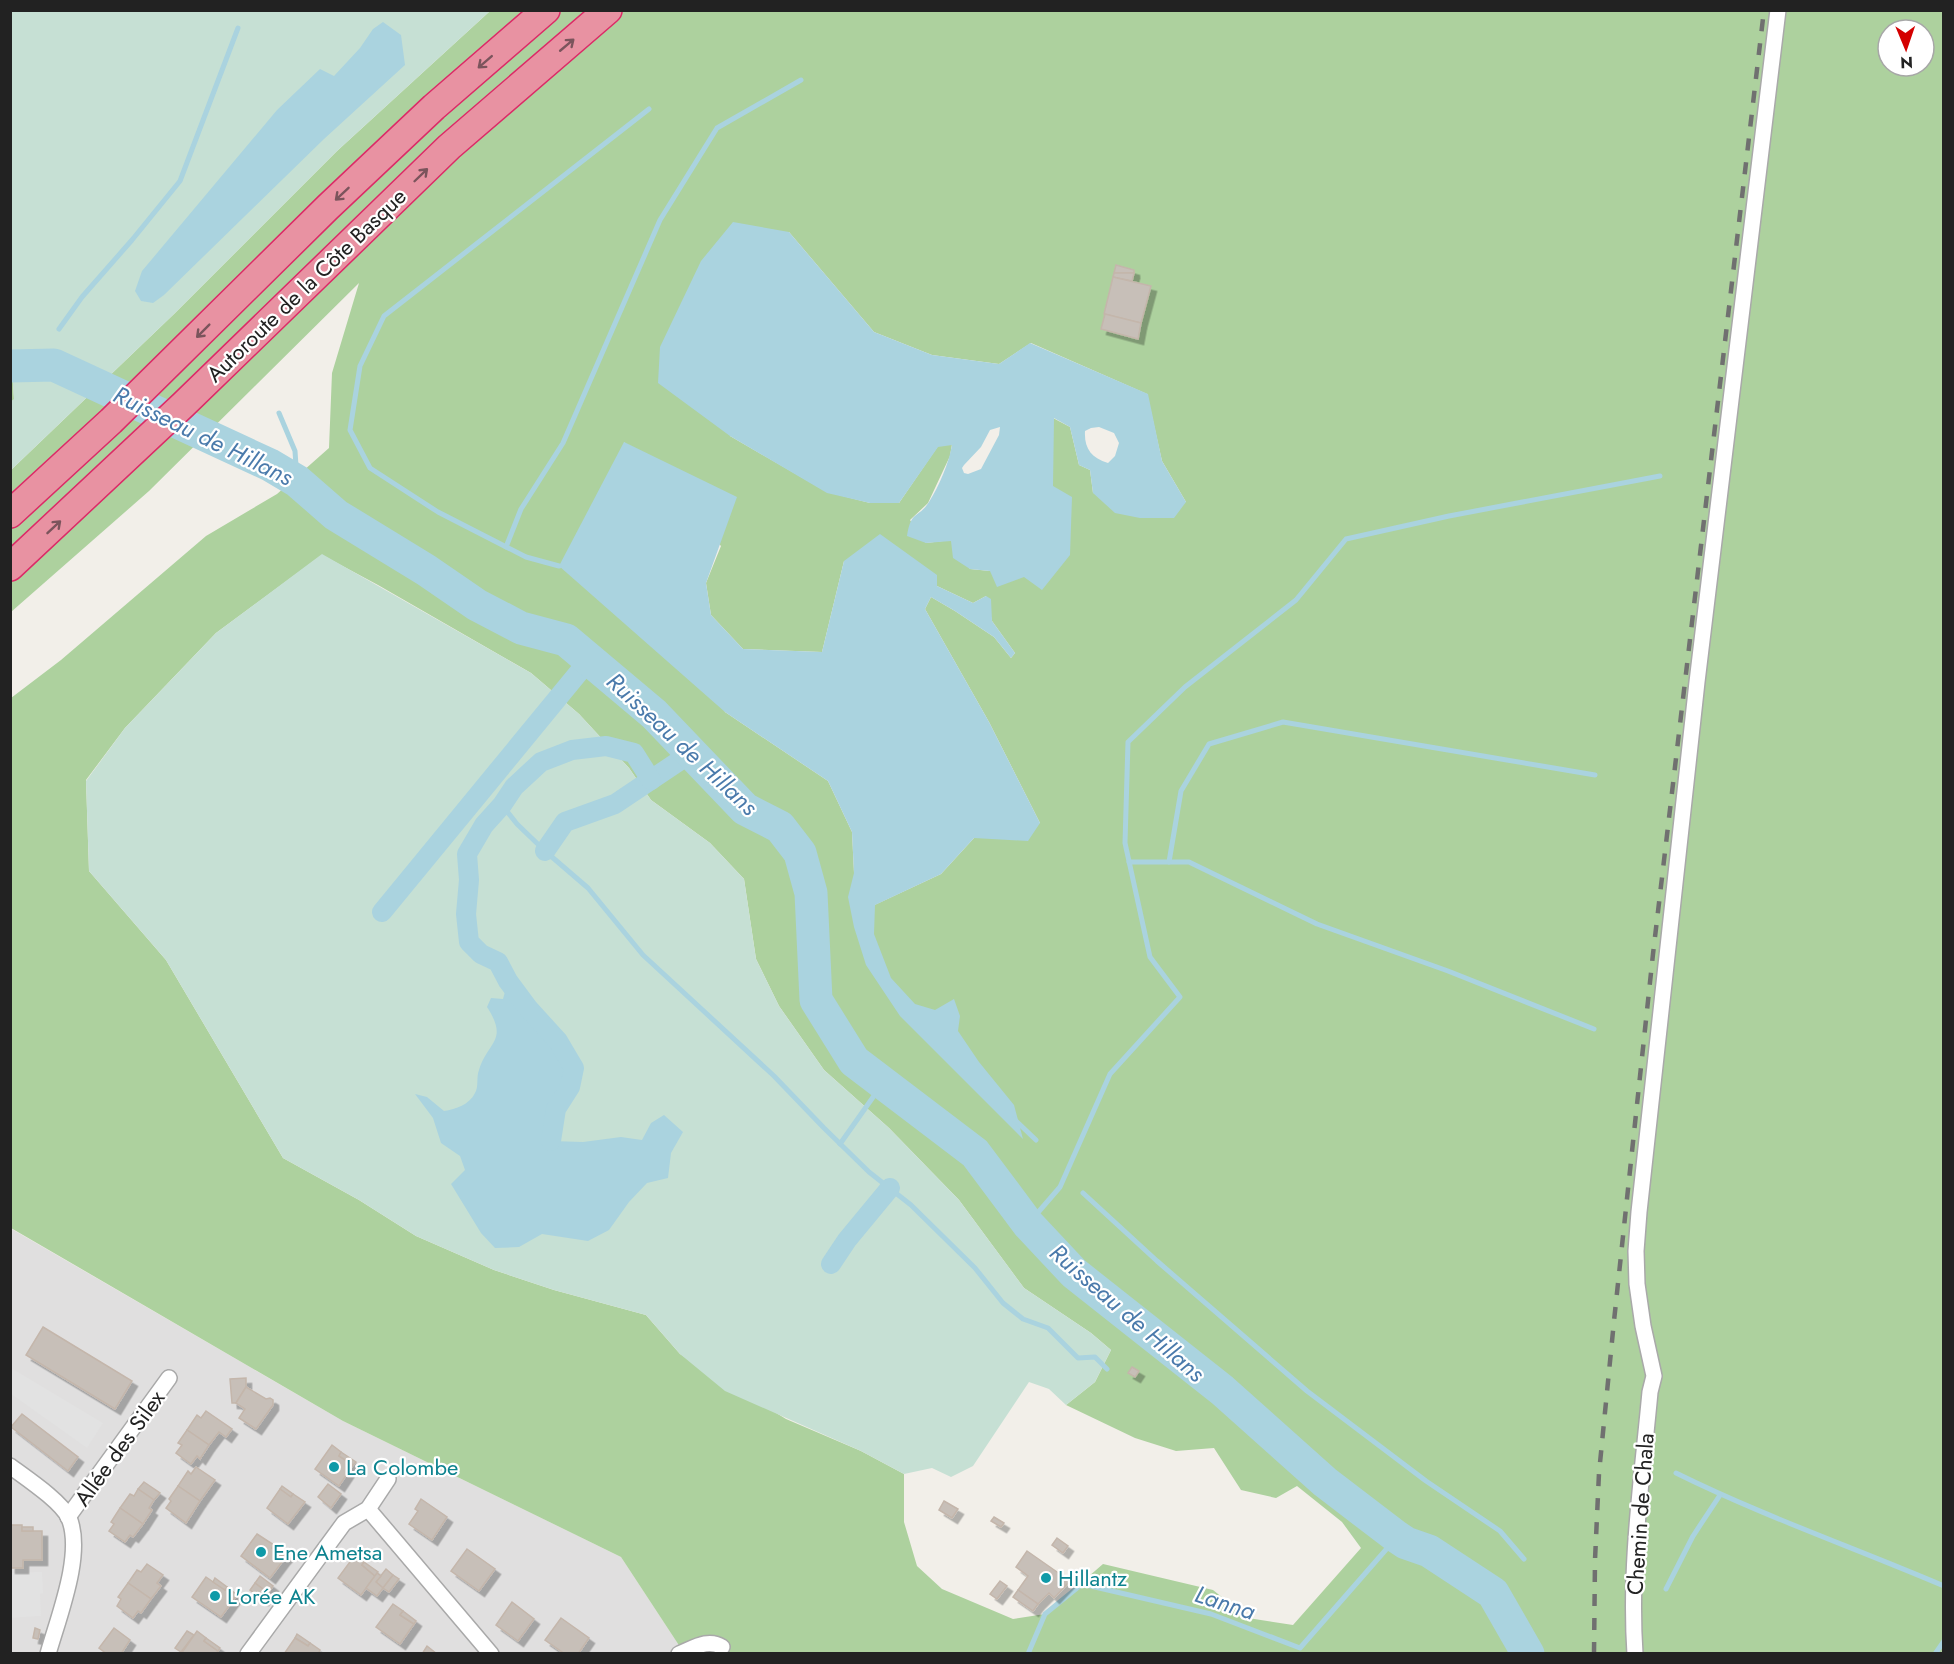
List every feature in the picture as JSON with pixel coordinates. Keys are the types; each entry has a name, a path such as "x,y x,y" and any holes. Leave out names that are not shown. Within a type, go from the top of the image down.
{"highway":[{"name":"Autoroute de la Côte Basque","path":"10,514 111,422 328,207 434,107 546,10"},
{"name":"Autoroute de la Côte Basque","path":"10,567 183,405 449,147 608,10"}],"street":[{"name":"Chemin de Chala","path":"1635,1653 1634,1549 1650,1392 1654,1376 1637,1284 1636,1251 1639,1212 1696,682 1778,10"},
{"name":"Allée des Silex","path":"68,1517 169,1378"},
{"path":"10,1466 51,1498 68,1517 74,1554 48,1653"},
{"path":"248,1653 344,1523 368,1509 388,1479"},
{"path":"368,1509 491,1653"},
{"path":"679,1653 708,1642 715,1642 722,1647"}],"shaded area":[{"path":"10,1228 343,1421 621,1557 684,1653 11,1653"},
{"path":"13,1369 103,1423 87,1448 11,1394"},
{"path":"42,1572 41,1616 11,1618 11,1573"}],"green space":[{"path":"11,11 490,11 337,151 174,314 11,470 10,402 14,399 10,342"},
{"path":"490,11 1943,11 1943,1653 684,1653 621,1557 343,1421 11,1228 11,698 61,660 206,536 277,494 329,448 332,373 359,283 149,491 11,612 11,470 174,314 337,151","holes":["789,232 874,332 932,355 999,364 1031,343 1147,394 1162,461 1186,502 1093,493 1090,470 1079,465 1070,427 1053,418 1053,486 990,571 970,569 951,540 926,543 910,520 928,503 950,456 952,444 938,446 899,503 870,503 827,492 730,436","624,442 721,546 706,583 711,615 743,649 822,652 844,561 937,586 973,603 986,596 992,621 1015,653 1011,658 994,637 931,597 925,609 989,722 1040,823 974,838 941,874 868,908 854,873 852,832 828,781 725,712","322,555 531,673 579,714 629,768 651,800 710,843 744,879 756,959 779,1006 824,1070 889,1128 959,1200 1024,1288 1091,1333 1111,1350 1095,1382 1066,1405 1135,1438 1176,1451 1214,1448 1241,1490 1276,1498 1297,1486 1342,1522 1361,1548 1293,1625 1248,1618 1213,1590 1103,1564 1045,1614 1013,1619 942,1589 917,1566 904,1522 904,1474 861,1451 786,1419 680,1354 646,1315 554,1290 494,1270 416,1236 359,1200 283,1158 166,960 89,871 86,780 125,728 216,633"]},
{"path":"11,342 14,400 11,402"},
{"path":"322,554 531,673 579,714 629,768 651,800 710,843 744,879 756,959 779,1006 824,1070 889,1128 959,1200 1024,1288 1091,1333 1111,1350 1095,1382 1066,1405 1049,1389 1029,1382 973,1466 951,1477 932,1468 904,1474 861,1451 725,1391 680,1354 646,1315 554,1290 494,1270 416,1236 359,1200 283,1158 166,960 89,871 86,781 125,728 216,633"}],"water":[{"path":"383,22 401,35 405,65 324,139 164,295 153,303 141,301 135,291 142,271 277,110 320,69 334,76 360,48 373,29"},
{"path":"733,222 789,232 874,332 932,355 999,364 1030,343 1148,394 1162,461 1186,502 1174,518 1140,518 1115,513 1093,493 1090,470 1079,465 1070,427 1054,418 1053,486 1072,497 1070,555 1042,590 1024,577 997,587 990,571 970,569 953,558 951,541 926,543 907,536 913,518 929,502 936,489 946,467 952,445 938,447 899,503 870,503 827,493 730,436 658,383 660,347 701,261","holes":["1000,427 999,435 981,469 968,474 964,473 962,468 981,447 990,430","1099,427 1114,433 1119,443 1115,456 1108,463 1093,455 1087,447 1085,431"]},
{"path":"624,442 737,497 706,583 711,615 743,649 822,652 844,561 880,534 937,575 937,586 973,603 986,596 991,599 992,621 1015,653 1011,658 994,637 931,597 925,609 989,722 1040,823 1028,841 974,838 941,874 875,905 874,934 891,978 915,1004 935,1010 954,999 960,1016 958,1031 979,1062 1014,1105 1023,1139 900,1016 866,965 854,927 848,897 854,873 852,832 828,781 725,712 559,566"},
{"path":"508,981 528,1008 558,1041 574,1068 570,1087 556,1109 551,1141 583,1142 621,1137 642,1140 651,1123 664,1115 683,1132 671,1153 668,1178 647,1183 629,1202 609,1230 588,1241 542,1234 519,1247 495,1248 481,1233 451,1184 465,1170 460,1156 441,1143 433,1118 415,1094 427,1097 444,1111 462,1106 469,1101 476,1091 483,1060 497,1034 493,1018 487,1007 491,998 503,999"}],"building":[{"path":"1116,265 1134,270 1134,273 1114,273"},
{"path":"1114,273 1134,273 1132,281 1113,277"},
{"path":"1113,277 1151,286 1141,323 1104,314"},
{"path":"1105,314 1141,323 1138,339 1101,329"},
{"path":"43,1327 132,1381 115,1409 26,1355"},
{"path":"1132,1367 1139,1371 1135,1377 1128,1373"},
{"path":"246,1378 246,1387 236,1403 232,1403 230,1379"},
{"path":"246,1387 266,1399 273,1400 273,1405 256,1429 239,1418 245,1409 236,1403"},
{"path":"206,1411 232,1429 226,1437 219,1432 209,1445 187,1430 197,1415 201,1418"},
{"path":"22,1414 78,1457 68,1471 11,1427"},
{"path":"187,1430 209,1445 200,1459 197,1456 191,1464 176,1453 182,1445 178,1443"},
{"name":"La Colombe","path":"332,1445 341,1452 339,1456 353,1465 339,1486 315,1469"},
{"path":"341,1452 356,1462 353,1465 339,1456"},
{"path":"196,1467 215,1480 200,1501 178,1486 188,1471 191,1474"},
{"path":"144,1482 160,1493 154,1500 138,1489"},
{"path":"328,1484 341,1494 331,1508 318,1497"},
{"path":"178,1486 200,1501 186,1523 166,1508"},
{"path":"282,1486 293,1494 291,1497 280,1489"},
{"path":"138,1489 154,1500 149,1508 152,1510 143,1524 120,1508 130,1494 134,1496"},
{"path":"280,1489 291,1497 293,1494 305,1502 288,1524 267,1508"},
{"path":"421,1499 447,1517 432,1540 409,1524 418,1511 415,1509"},
{"path":"944,1501 958,1509 952,1518 939,1510"},
{"path":"120,1508 143,1524 133,1537 130,1535 125,1542 109,1531 114,1524 111,1522"},
{"path":"994,1517 1004,1523 1001,1527 991,1521"},
{"path":"10,1525 22,1525 22,1531 42,1531 42,1560 23,1560 23,1568 10,1568"},
{"path":"22,1527 33,1527 33,1531 22,1531"},
{"name":"Ene Ametsa","path":"257,1534 274,1545 272,1548 285,1558 270,1578 241,1556"},
{"path":"1057,1538 1068,1546 1063,1553 1052,1545"},
{"path":"274,1545 288,1555 285,1558 272,1548"},
{"path":"467,1549 495,1569 479,1591 451,1571"},
{"name":"Hillantz","path":"1027,1551 1070,1581 1054,1598 1049,1593 1038,1604 1018,1590 1028,1576 1016,1567"},
{"path":"355,1555 364,1562 362,1565 375,1576 361,1595 338,1578"},
{"path":"364,1562 378,1572 375,1576 362,1565"},
{"path":"147,1564 163,1575 157,1583 161,1586 151,1599 128,1583 137,1570 141,1572"},
{"path":"386,1569 393,1575 383,1588 376,1582"},
{"path":"377,1573 381,1576 376,1582 383,1588 377,1596 366,1588"},
{"path":"393,1575 399,1579 389,1592 383,1588"},
{"path":"260,1576 273,1586 268,1593 255,1583"},
{"name":"L'orée AK","path":"206,1577 225,1590 227,1587 237,1595 221,1617 192,1597"},
{"path":"215,1578 227,1587 225,1590 213,1582"},
{"path":"1000,1581 1007,1586 997,1599 990,1594"},
{"path":"128,1583 151,1599 141,1613 138,1611 133,1618 117,1606 121,1599 118,1597"},
{"path":"255,1583 268,1593 263,1600 250,1590"},
{"path":"1018,1590 1038,1604 1033,1611 1013,1597"},
{"path":"512,1602 534,1619 518,1641 496,1625"},
{"path":"393,1604 403,1611 400,1615 414,1624 400,1644 376,1627"},
{"path":"403,1611 416,1621 414,1624 400,1615"},
{"path":"561,1618 589,1638 578,1654 565,1654 545,1640"},
{"path":"35,1628 40,1630 38,1639 33,1638"},
{"path":"114,1628 130,1640 121,1654 107,1654 99,1648"},
{"path":"187,1631 194,1635 181,1652 175,1648"},
{"path":"197,1631 206,1638 204,1641 218,1651 216,1654 181,1654"},
{"path":"297,1634 310,1643 308,1646 295,1638"},
{"path":"206,1638 220,1648 218,1651 204,1641"},
{"path":"295,1638 308,1646 310,1643 320,1650 318,1654 284,1654"},
{"path":"427,1646 437,1654 422,1654"}],"waterway":[{"path":"59,329 82,297 180,181 238,28"},
{"path":"506,547 521,509 563,443 660,220 717,128 801,80"},
{"path":"559,566 526,557 438,512 370,468 350,430 360,366 384,316 649,109"},
{"name":"Ruisseau de Hillans","path":"10,366 54,365 270,465 297,481 336,515 426,570 477,605 521,628 566,640 654,714 745,809 780,827 800,853 811,893 816,1000 854,1061 975,1153 1028,1224 1074,1273 1222,1390 1325,1482 1406,1543 1429,1551 1493,1593 1528,1654"},
{"path":"279,413 295,451 297,481"},
{"path":"1028,1224 1060,1187 1110,1074 1180,997 1150,957 1125,843 1128,742 1185,687 1296,600 1346,539 1449,516 1660,476"},
{"path":"382,912 589,660"},
{"path":"1169,862 1181,791 1209,744 1283,722 1595,775"},
{"path":"551,1141 556,1109 570,1087 574,1068 558,1041 528,1008 508,981 498,962 481,954 469,942 466,914 469,880 467,854 484,825 514,787 541,762 572,750 606,746 634,753 651,780"},
{"path":"545,851 565,822 615,804 691,753"},
{"path":"502,805 517,824 588,888 643,955 774,1076 869,1172 911,1205 975,1268 1003,1303 1023,1319 1048,1328 1078,1358 1095,1357 1107,1369"},
{"path":"1129,862 1189,862 1317,924 1448,971 1594,1029"},
{"path":"840,1144 883,1083"},
{"path":"1014,1119 1036,1140"},
{"path":"831,1264 847,1240 890,1188"},
{"path":"1083,1193 1157,1261 1307,1391 1426,1481 1500,1531 1524,1559"},
{"path":"1676,1473 1776,1518 1944,1586"},
{"path":"1666,1589 1693,1536 1720,1495"},
{"name":"Lanna","path":"1028,1654 1045,1614 1082,1584 1211,1614 1300,1648 1397,1537"},
{"path":"1935,1654 1944,1641"}],"railway":[{"path":"1594,1654 1599,1473 1614,1321 1653,954 1764,10"}],"place":[{"name":"La Colombe","path":"334,1467"},
{"name":"Ene Ametsa","path":"261,1552"},
{"name":"Hillantz","path":"1046,1578"},
{"name":"L'orée AK","path":"215,1596"}]}
